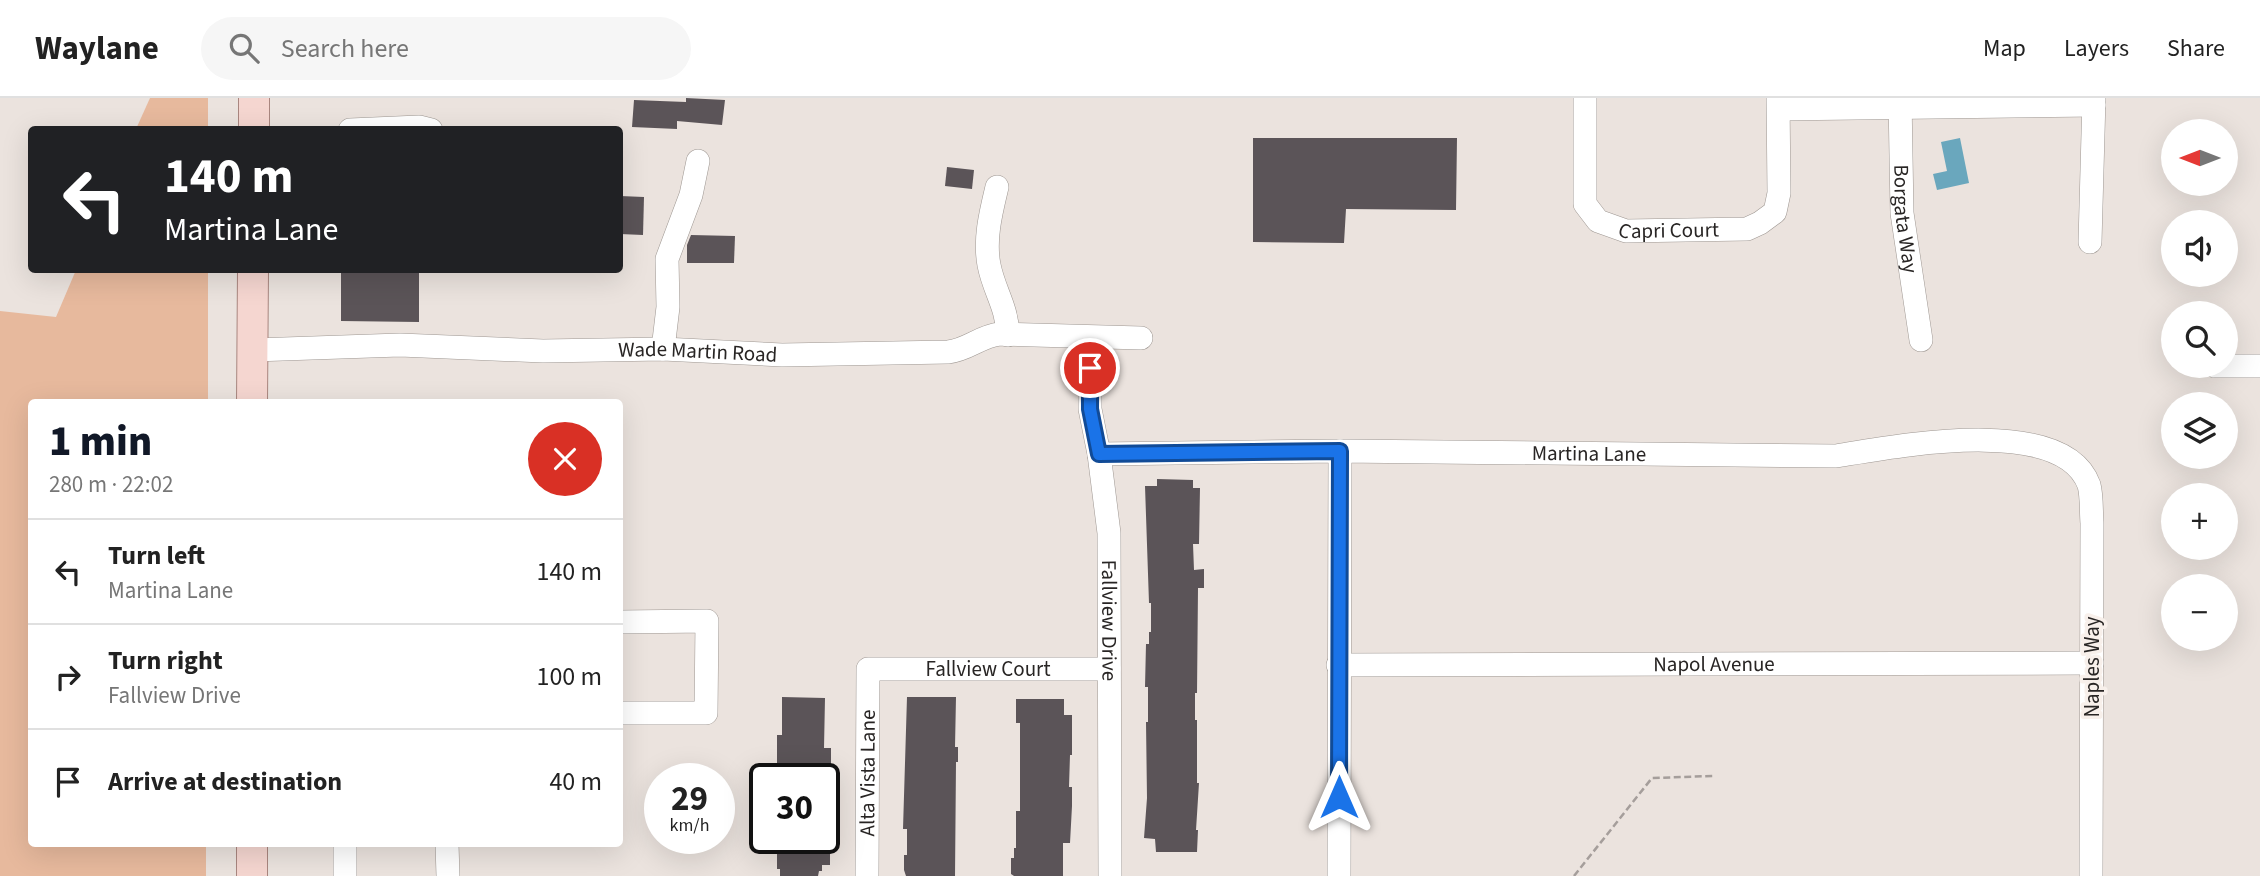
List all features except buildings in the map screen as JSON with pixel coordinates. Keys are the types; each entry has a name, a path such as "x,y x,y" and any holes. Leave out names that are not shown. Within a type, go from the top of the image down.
{"main road":[{"path":"254,98 254,126"},
{"path":"252,399 253,273"},
{"path":"252,847 252,876"}],"street":[{"name":"Capri Court","path":"1585,98 1585,204 1598,221 1626,231 1747,229 1775,212 1779,193 1779,103"},
{"path":"1779,103 2094,102 2090,242"},
{"name":"Borgata Way","path":"1900,103 1902,212 1921,340"},
{"path":"663,349 668,307 667,259 691,195 698,161"},
{"path":"997,187 987,238 989,266 1005,307 1008,335"},
{"name":"Wade Martin Road","path":"252,350 400,345 543,351 663,349 782,355 948,352 963,350 988,335 1141,338"},
{"path":"2238,366 2260,366"},
{"name":"Fallview Drive","path":"1090,368 1090,409 1110,533 1109,876"},
{"name":"Martina Lane","path":"1099,454 1340,451 1836,456 1915,443 1989,439 2053,451 2074,464"},
{"path":"1339,876 1340,451"},
{"name":"Naples Way","path":"2074,464 2088,485 2092,523 2091,876"},
{"path":"623,622 707,621 706,713 623,713"},
{"name":"Napol Avenue","path":"1338,665 2092,663"},
{"name":"Fallview Court","path":"868,669 1109,669"},
{"name":"Alta Vista Lane","path":"867,876 868,669"},
{"path":"345,847 345,876"},
{"path":"447,847 448,876"}],"path":[{"path":"1574,876 1652,778 1713,776"}],"shaded area":[{"path":"150,98 208,98 208,126 137,126"},
{"path":"75,273 208,273 208,399 28,399 28,847 206,847 206,876 0,876 0,311 56,317"}],"water":[{"path":"1960,138 1969,183 1937,190 1933,174 1947,171 1941,142"}],"route":[{"path":"1090,368 1090,409 1099,454 1340,451 1339,797"}]}
